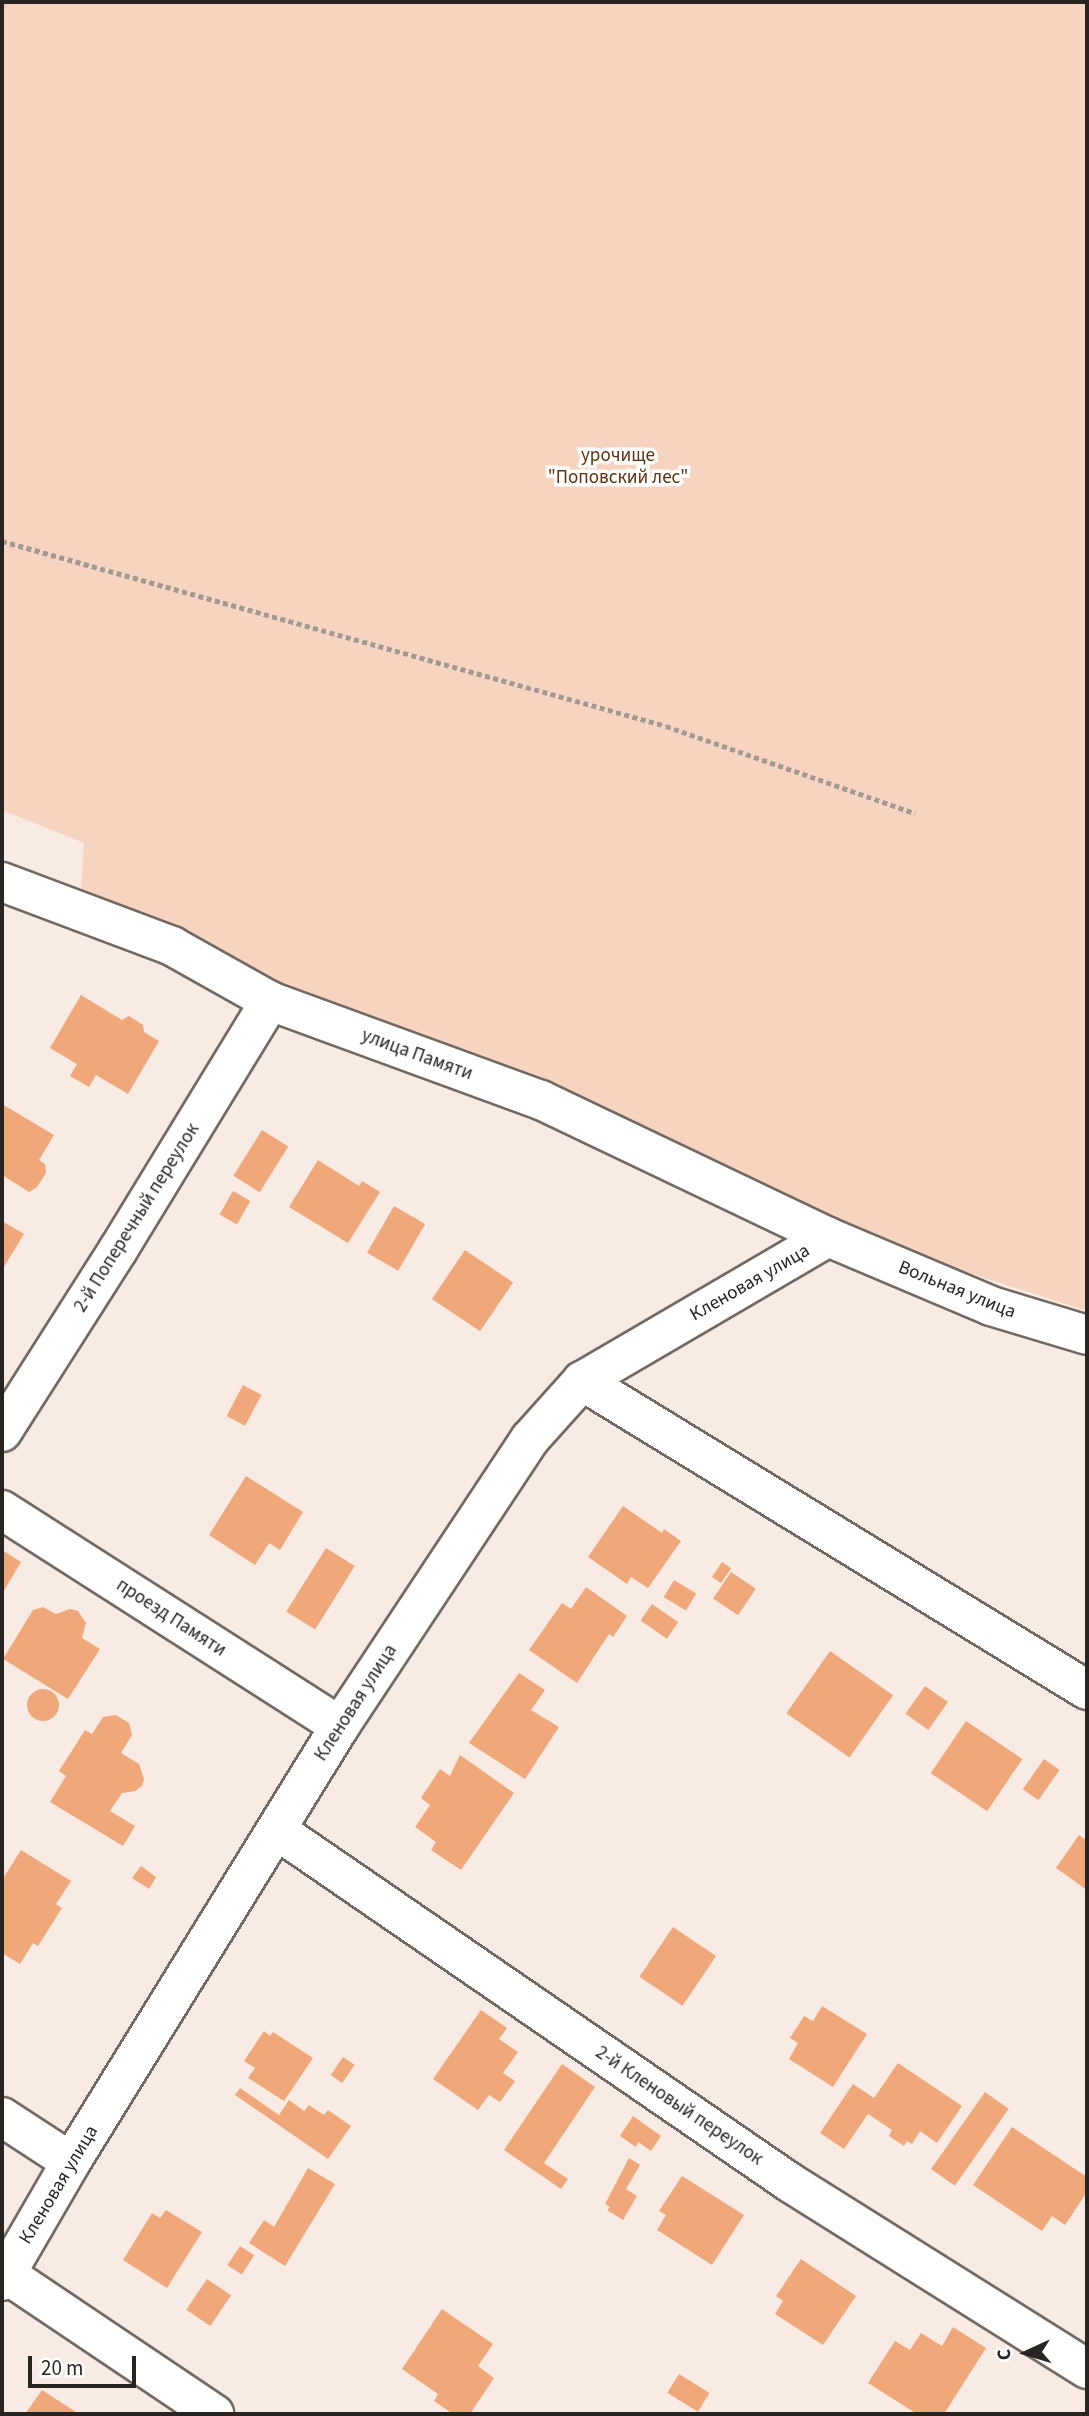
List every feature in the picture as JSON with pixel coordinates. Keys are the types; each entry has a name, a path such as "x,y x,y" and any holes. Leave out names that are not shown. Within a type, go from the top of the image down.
{"street":[{"name":"улица Памяти","path":"2,882 172,946 270,1002 541,1100 828,1237"},
{"name":"2-й Поперечный переулок","path":"2,1432 118,1250 270,1002"},
{"name":"Вольная улица","path":"828,1237 991,1306 1087,1335"},
{"name":"Кленовая улица","path":"4,2278 71,2162 278,1831 340,1726 530,1439 582,1381 828,1237"},
{"path":"582,1381 1087,1689"},
{"name":"проезд Памяти","path":"2,1510 340,1726"},
{"name":"2-й Кленовый переулок","path":"278,1831 789,2182 1087,2369"},
{"path":"2,2117 71,2162"},
{"path":"4,2278 215,2414"}],"path":[{"path":"2,541 666,726 915,813"}],"green space":[{"name":"урочище \"Поповский лес\"","path":"2,2 1087,2 1087,1311 845,1233 79,919 84,843 2,810"}],"building":[{"path":"81,995 122,1020 129,1016 143,1025 144,1032 159,1041 128,1094 96,1075 89,1087 70,1076 77,1064 50,1048"},
{"path":"2,1104 54,1135 39,1160 45,1164 46,1173 37,1187 29,1192 2,1175"},
{"path":"262,1130 288,1146 260,1192 233,1176"},
{"path":"318,1160 359,1186 362,1181 380,1192 348,1243 289,1207"},
{"path":"233,1191 250,1201 237,1224 220,1214"},
{"path":"394,1206 425,1224 398,1271 367,1253"},
{"path":"2,1221 24,1234 2,1270"},
{"path":"465,1250 513,1282 480,1331 432,1299"},
{"path":"243,1385 262,1395 245,1426 227,1416"},
{"path":"246,1476 303,1512 280,1550 269,1543 255,1565 209,1535"},
{"path":"623,1506 662,1533 664,1529 681,1541 648,1588 631,1577 627,1584 588,1557"},
{"path":"326,1548 355,1566 315,1630 286,1612"},
{"path":"2,1550 21,1562 2,1594"},
{"path":"722,1562 731,1568 721,1583 712,1577"},
{"path":"731,1572 756,1589 738,1615 713,1599"},
{"path":"674,1580 696,1593 686,1611 664,1597"},
{"path":"586,1587 627,1616 613,1637 609,1634 577,1683 529,1650 562,1603 571,1609"},
{"path":"652,1604 678,1622 667,1639 641,1620"},
{"path":"43,1607 56,1614 70,1609 78,1611 86,1623 82,1638 100,1649 68,1699 3,1659 33,1610"},
{"path":"830,1651 893,1695 849,1757 786,1713"},
{"path":"519,1673 545,1690 531,1710 559,1727 525,1779 469,1743"},
{"path":"925,1686 948,1702 928,1730 905,1714"},
{"path":"43,1689 54,1694 59,1705 54,1716 43,1721 32,1716 27,1705 32,1694"},
{"path":"116,1715 129,1723 132,1735 121,1753 139,1764 144,1779 142,1786 135,1791 122,1793 110,1811 135,1826 123,1846 50,1802 66,1776 59,1771 85,1730 92,1734 103,1717"},
{"path":"966,1721 1022,1759 987,1811 931,1773"},
{"path":"460,1755 514,1793 461,1870 431,1850 436,1842 415,1827 430,1805 421,1798 440,1769 450,1776"},
{"path":"1044,1759 1060,1770 1038,1800 1023,1789"},
{"path":"1079,1835 1087,1841 1087,1890 1056,1868"},
{"path":"21,1850 71,1881 56,1904 62,1908 38,1946 33,1943 20,1964 2,1953 2,1880"},
{"path":"141,1866 156,1877 149,1889 132,1878"},
{"path":"673,1927 716,1956 683,2006 639,1977"},
{"path":"822,2006 867,2034 833,2087 789,2059 798,2043 790,2038 804,2016 813,2021"},
{"path":"481,2010 507,2028 499,2039 518,2052 503,2073 515,2081 500,2102 489,2095 478,2110 433,2079"},
{"path":"264,2031 270,2036 273,2032 313,2058 284,2101 248,2078 255,2068 244,2061"},
{"path":"343,2057 355,2065 342,2083 331,2075"},
{"path":"898,2063 962,2106 937,2143 920,2131 912,2144 907,2141 904,2146 889,2136 892,2130 868,2114 844,2149 820,2133 853,2084 874,2098"},
{"path":"562,2064 595,2087 544,2163 568,2179 561,2189 504,2150"},
{"path":"240,2088 279,2115 289,2100 304,2111 309,2105 324,2115 328,2110 351,2126 328,2159 235,2095"},
{"path":"985,2092 1009,2109 955,2186 931,2169"},
{"path":"633,2116 661,2136 651,2151 638,2142 636,2147 620,2136"},
{"path":"1012,2127 1087,2177 1087,2192 1065,2225 1052,2216 1042,2231 973,2185"},
{"path":"629,2158 640,2165 626,2189 637,2196 623,2220 607,2210 610,2207 605,2204"},
{"path":"308,2168 335,2184 285,2266 249,2243 264,2220 274,2227"},
{"path":"682,2176 744,2215 712,2265 657,2230 666,2215 659,2211"},
{"path":"166,2210 202,2232 167,2288 123,2260 152,2213 160,2218"},
{"path":"240,2246 254,2255 242,2275 227,2265"},
{"path":"801,2259 856,2296 823,2345 775,2314 783,2301 776,2296"},
{"path":"207,2279 231,2295 210,2326 186,2310"},
{"path":"442,2309 493,2344 478,2366 494,2378 470,2414 453,2414 434,2401 438,2394 402,2369"},
{"path":"953,2327 986,2348 944,2414 917,2414 868,2383 895,2341 910,2350 921,2333 942,2346"},
{"path":"679,2374 710,2393 698,2412 667,2393"},
{"path":"42,2390 79,2414 25,2414"}]}
